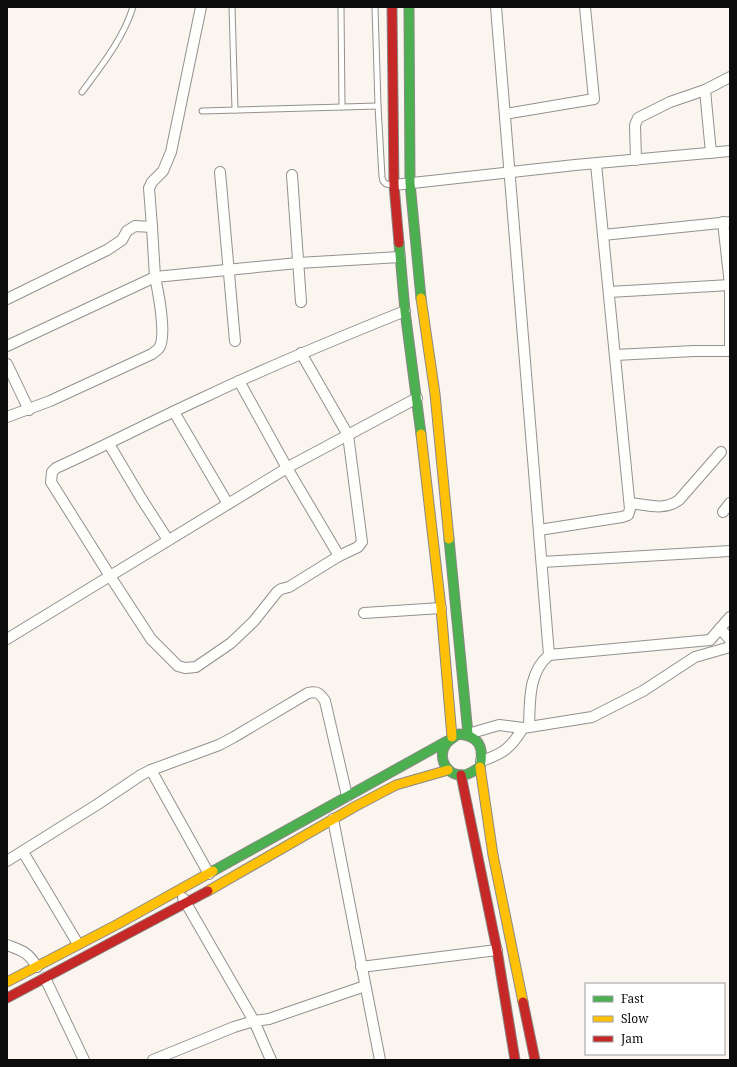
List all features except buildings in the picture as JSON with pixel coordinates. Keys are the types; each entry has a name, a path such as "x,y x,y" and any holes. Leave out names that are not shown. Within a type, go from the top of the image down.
{"main road":[{"path":"392,7 394,185 405,311 417,398 441,608 450,739 443,747 442,754 448,770"},
{"path":"408,7 410,183 422,306 434,394 468,734"},
{"path":"7,982 180,891 459,734 468,734 478,741 481,747 482,754 480,764 493,855 535,1060"},
{"path":"7,998 186,903 333,819 396,785 448,770 461,775 468,774 480,764"},
{"path":"461,775 497,950 515,1060"}],"street":[{"path":"7,417 29,410 152,354 159,348 162,339 160,303 155,277 148,188 163,171 171,152 201,7"},
{"path":"480,764 498,756 514,743 526,728 534,677 538,668 549,655 496,7"},
{"path":"505,114 594,99 585,7"},
{"path":"636,160 635,125 638,118 670,102 705,90 730,77"},
{"path":"705,90 711,153"},
{"path":"394,185 510,172 730,151"},
{"path":"539,530 622,517 628,515 630,509 596,164"},
{"path":"220,172 235,341"},
{"path":"292,175 301,302"},
{"path":"603,235 726,222 730,285 730,351 694,351 615,355"},
{"path":"7,299 107,250 122,240 127,231 134,226 152,226"},
{"path":"7,346 155,277 298,263 400,257"},
{"path":"609,292 730,285"},
{"path":"301,353 348,435 362,542 358,547 339,556 289,587 281,589 277,592 254,621 231,643 196,667 191,669 178,666 151,639 110,576 51,482 50,476 52,472 56,468 239,381 301,353 405,311"},
{"path":"7,364 29,410"},
{"path":"239,381 287,468 339,556"},
{"path":"7,639 287,468 417,398"},
{"path":"174,412 228,504"},
{"path":"109,444 168,540"},
{"path":"630,502 665,507 672,505 679,500 721,452"},
{"path":"723,512 730,503"},
{"path":"542,559 730,551"},
{"path":"364,612 441,608"},
{"path":"468,734 499,725 526,728 592,717 643,691 695,657 730,617"},
{"path":"720,628 730,640"},
{"path":"549,655 710,640"},
{"path":"695,657 730,647"},
{"path":"7,861 141,775 219,745 308,693 316,692 321,694 325,701 347,796"},
{"path":"151,770 209,874"},
{"path":"333,819 380,1060"},
{"path":"23,852 78,944"},
{"path":"180,891 254,1021 271,1060"},
{"path":"7,945 25,952 32,958 38,967"},
{"path":"361,967 497,950"},
{"path":"45,978 84,1060"},
{"path":"153,1060 234,1027 254,1021 269,1019 365,986"}],"lane":[{"path":"82,92 116,46 128,22 133,7"},
{"path":"232,7 235,110"},
{"path":"341,7 342,107"},
{"path":"375,7 382,177 386,184 394,185"},
{"path":"202,111 378,106"}],"traffic: fast":[{"path":"409,7 410,183 421,298"},
{"path":"399,243 405,311 421,434"},
{"path":"449,539 468,734"},
{"path":"459,734 472,737 476,740 481,749 480,767 465,775 457,774 448,769 445,765 442,754 446,744 459,734"},
{"path":"213,871 447,741"}],"traffic: slow":[{"path":"421,298 435,394 449,539"},
{"path":"421,434 441,608 452,737"},
{"path":"480,767 493,855 523,1002"},
{"path":"208,891 356,806 396,785 448,770"},
{"path":"7,982 118,924 213,871"}],"traffic: jam":[{"path":"392,7 394,185 399,243"},
{"path":"461,775 497,950 515,1060"},
{"path":"7,998 208,891"},
{"path":"523,1002 535,1060"}]}
